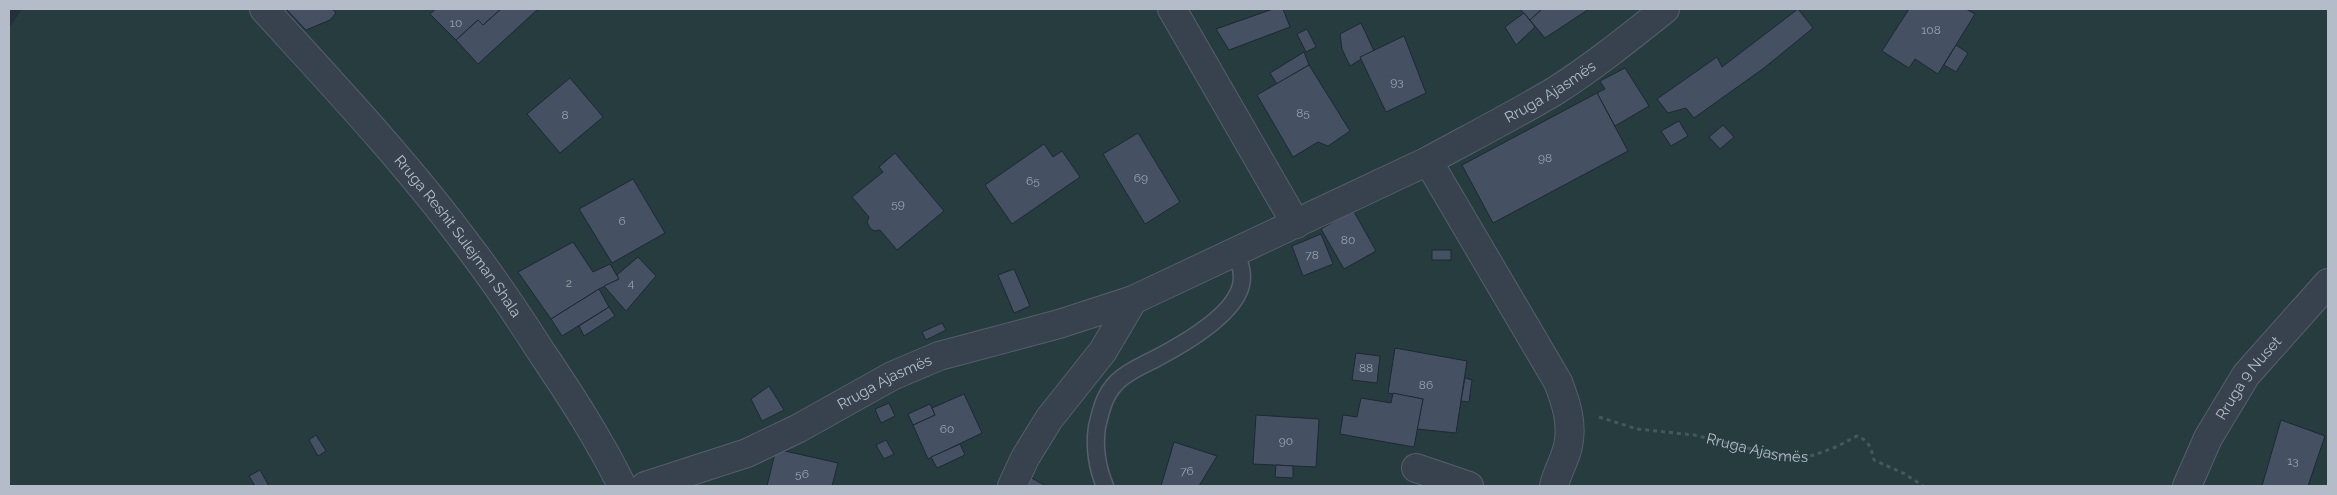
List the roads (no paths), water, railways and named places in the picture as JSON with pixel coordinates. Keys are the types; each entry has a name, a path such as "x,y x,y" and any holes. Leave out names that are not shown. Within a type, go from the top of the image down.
{"street":[{"name":"Rruga Reshit Sulejman Shala","path":"264,9 413,176 468,246 509,302 574,402 603,448 622,486"},
{"path":"1172,9 1296,224"},
{"name":"Rruga Ajasmës","path":"645,486 747,453 799,428 892,376 939,356 1059,324 1133,300 1296,224 1428,161 1555,90 1600,59 1665,9"},
{"path":"1428,161 1558,382 1569,412 1568,446 1550,482"},
{"name":"Rruga 9 Nuset","path":"2186,486 2208,438 2246,375 2328,283"},
{"path":"1012,486 1025,458 1049,419 1103,351 1133,300"},
{"path":"1416,468 1469,486"}],"lane":[{"path":"1105,486 1100,473 1096,442 1102,403 1117,382 1209,325 1229,307 1241,286 1242,270 1236,251"}]}
